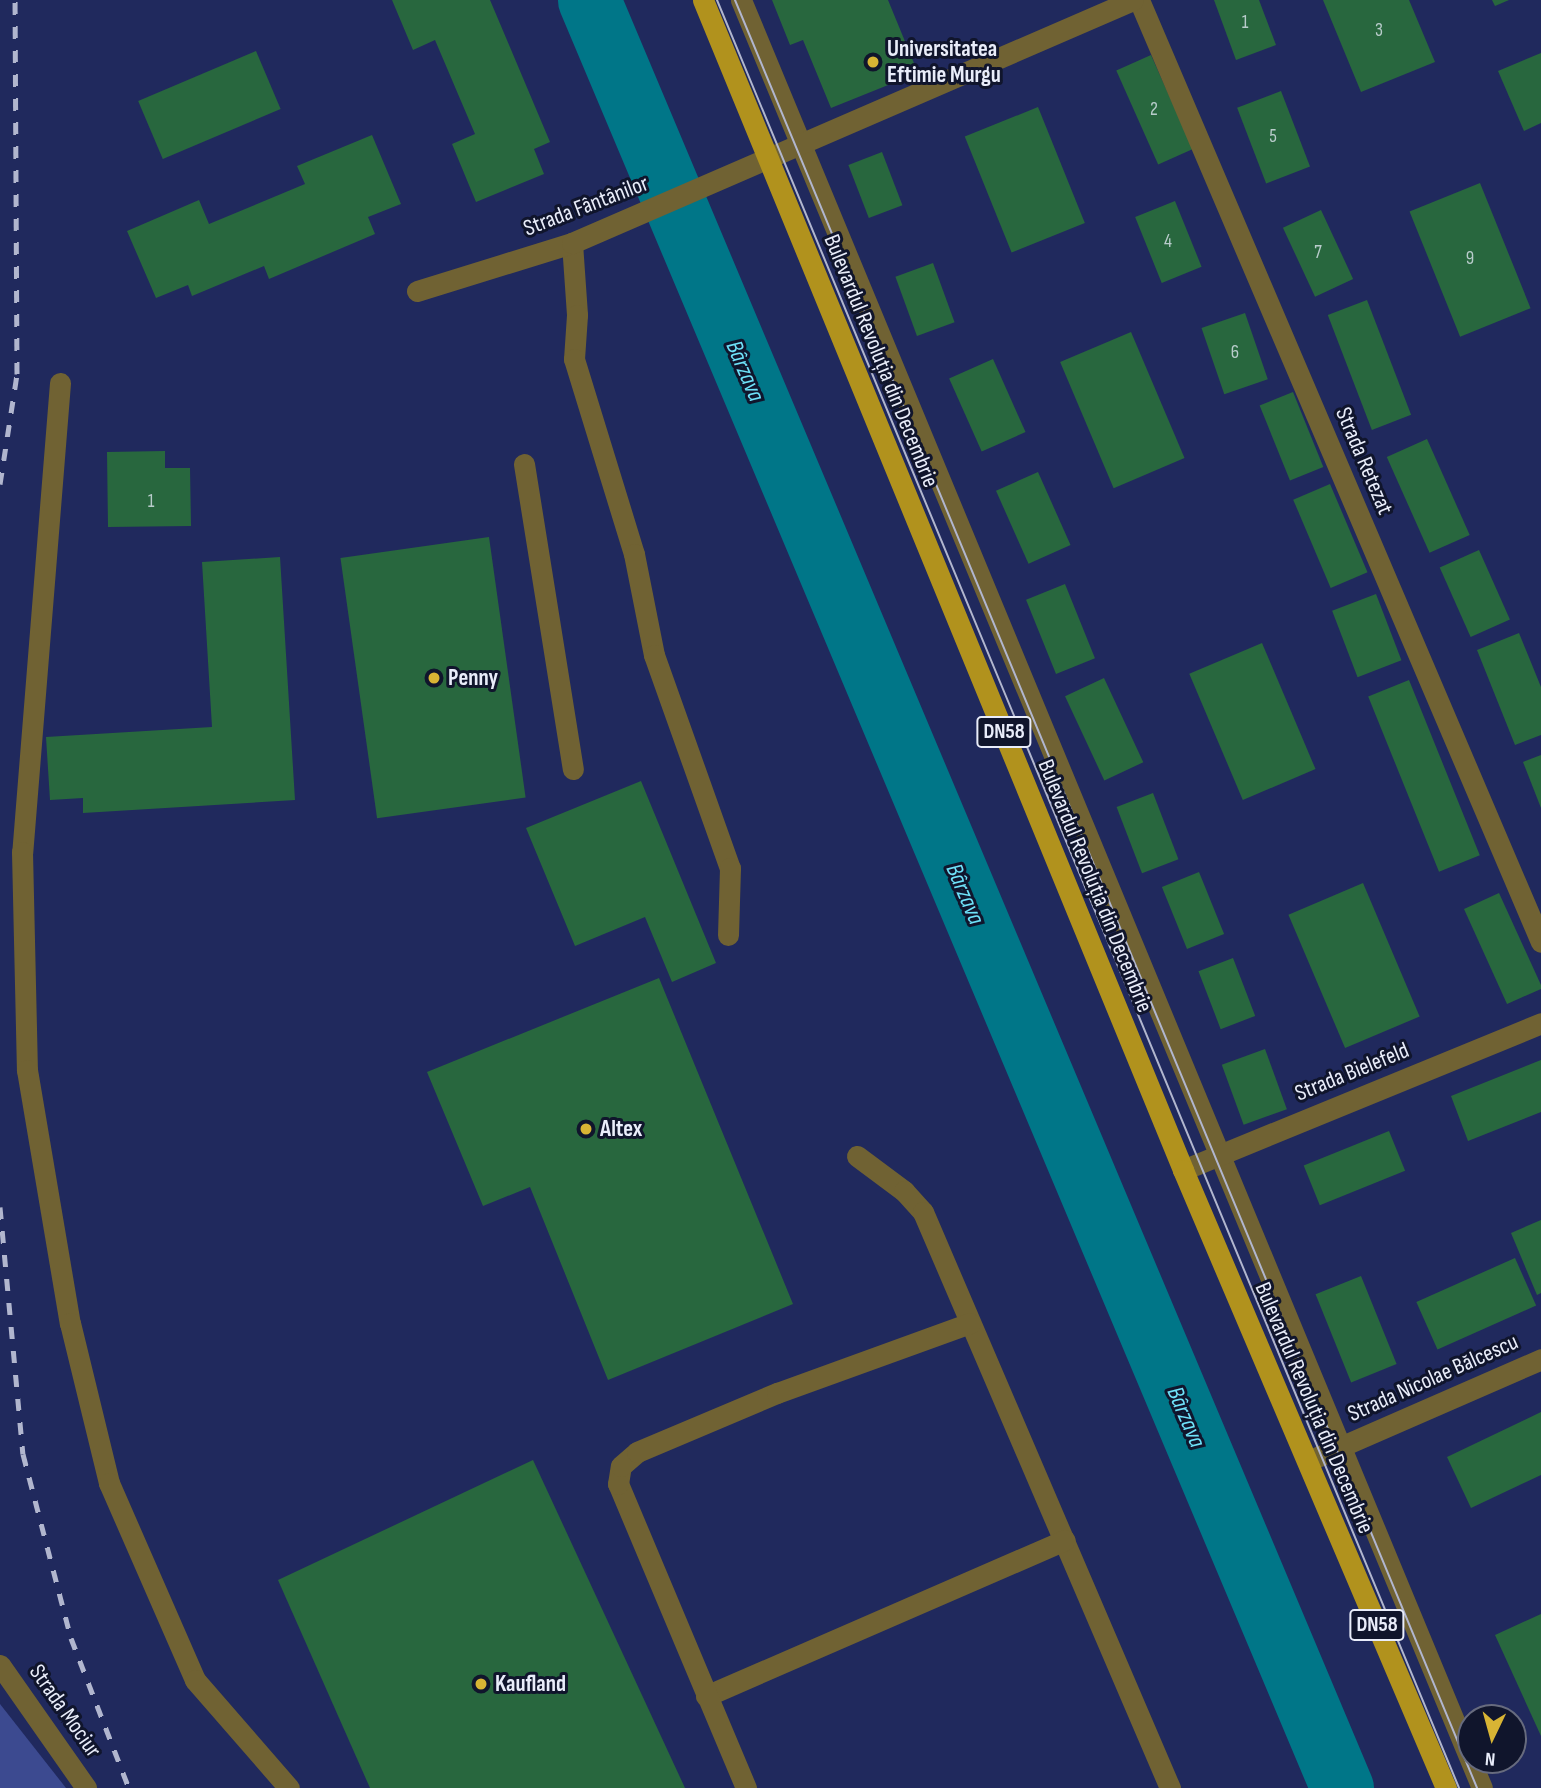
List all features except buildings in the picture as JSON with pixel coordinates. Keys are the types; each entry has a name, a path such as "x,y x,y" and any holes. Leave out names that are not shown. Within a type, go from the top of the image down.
{"main road":[{"name":"Bulevardul Revoluția din Decembrie","path":"703,0 1183,1170 1446,1788"}],"street":[{"path":"741,0 1482,1788"},
{"name":"Strada Fântânilor","path":"417,291 572,243 1133,0"},
{"name":"Strada Retezat","path":"1139,0 1541,943"},
{"path":"572,243 577,315 574,359 635,554 654,655 730,868 728,934"},
{"path":"60,383 22,852 27,1070 70,1323 109,1483 195,1680 289,1788"},
{"path":"524,464 573,769"},
{"name":"Strada Bielefeld","path":"1183,1170 1541,1023"},
{"path":"857,1156 904,1191 923,1212 1170,1788"},
{"path":"746,1788 618,1484 621,1466 637,1452 777,1393 970,1323"},
{"name":"Strada Nicolae Bălcescu","path":"1308,1461 1541,1359"},
{"path":"706,1696 1064,1540"},
{"name":"Strada Mociur","path":"0,1665 86,1788"}],"shaded area":[{"path":"0,1704 66,1788 0,1788"}],"waterway":[{"name":"Bârzava","path":"589,0 1342,1788"}],"tram line":[{"path":"717,0 1459,1788"},
{"path":"735,0 1477,1788"}],"railway":[{"path":"0,484 17,374 15,0"},
{"path":"0,1207 23,1454 71,1638 129,1788"}],"place":[{"name":"Universitatea Eftimie Murgu","path":"873,62"},
{"name":"Penny","path":"434,678"},
{"name":"Altex","path":"586,1129"},
{"name":"Kaufland","path":"481,1684"}]}
